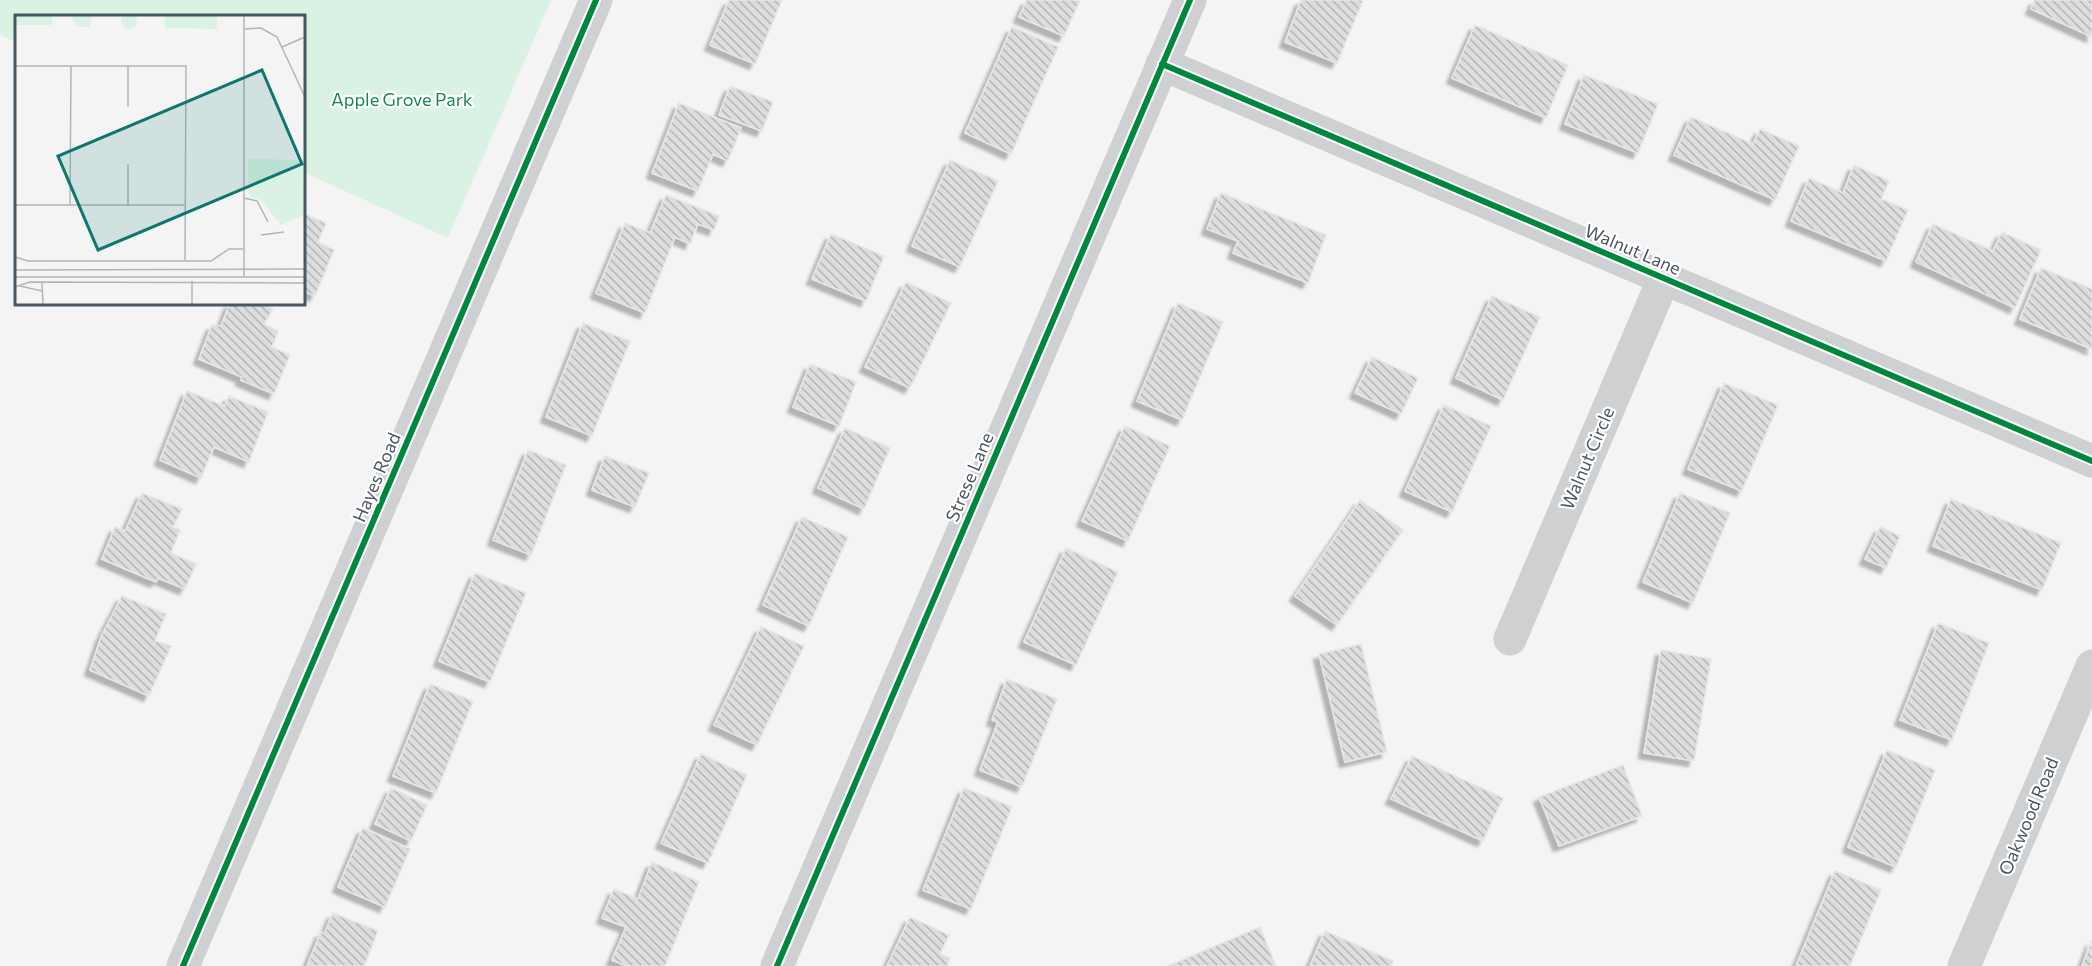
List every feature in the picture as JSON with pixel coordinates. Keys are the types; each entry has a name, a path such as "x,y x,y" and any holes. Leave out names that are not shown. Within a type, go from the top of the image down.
{"street":[{"name":"Hayes Road","path":"183,966 596,0"},
{"name":"Strese Lane","path":"777,966 1190,0"},
{"name":"Walnut Lane","path":"1162,64 2092,461"},
{"name":"Walnut Circle","path":"1510,639 1664,278"},
{"name":"Oakwood Road","path":"1964,966 2092,666"}],"green space":[{"name":"Apple Grove Park","path":"0,0 551,0 448,238 304,172 304,15 15,15 15,42 0,35"}],"building":[{"path":"729,0 782,0 755,64 710,45"},
{"path":"1027,0 1080,0 1064,36 1019,17"},
{"path":"1301,0 1363,0 1337,63 1285,42"},
{"path":"2035,0 2092,0 2092,37 2031,9"},
{"path":"1475,25 1568,65 1546,118 1452,78"},
{"path":"1012,27 1058,47 1011,154 965,133"},
{"path":"1584,75 1658,104 1638,153 1565,124"},
{"path":"730,86 773,102 762,131 719,115"},
{"path":"679,103 741,128 728,161 713,154 698,191 652,173"},
{"path":"1691,117 1753,144 1760,129 1799,146 1775,200 1674,155"},
{"path":"950,160 998,181 960,267 912,246"},
{"path":"1854,165 1889,181 1881,199 1908,210 1886,261 1791,221 1809,178 1843,193"},
{"path":"1221,193 1326,235 1308,283 1233,253 1238,241 1207,229"},
{"path":"666,195 719,216 714,230 698,224 690,244 675,237 645,313 596,293 625,223 650,233"},
{"path":"304,213 326,223 318,242 334,250 315,296 304,291"},
{"path":"1933,224 1993,251 2002,232 2041,250 2015,308 1916,262"},
{"path":"831,234 884,256 866,301 812,279"},
{"path":"2041,268 2092,289 2092,349 2020,319"},
{"path":"906,282 951,303 910,388 865,367"},
{"path":"1492,296 1540,317 1503,400 1456,378"},
{"path":"1178,303 1223,322 1182,420 1137,401"},
{"path":"230,304 261,304 273,309 264,324 278,331 272,347 290,355 274,394 241,380 242,377 199,359 212,325 221,326"},
{"path":"583,323 630,341 592,436 546,417"},
{"path":"1372,357 1418,378 1401,414 1355,393"},
{"path":"810,364 856,382 839,426 793,407"},
{"path":"1724,383 1778,405 1742,491 1688,469"},
{"path":"187,391 225,406 229,396 268,412 249,462 214,447 201,478 160,460"},
{"path":"1444,405 1491,426 1452,512 1405,491"},
{"path":"1125,426 1170,446 1128,541 1082,521"},
{"path":"845,428 890,448 864,509 818,488"},
{"path":"528,450 566,465 531,555 493,540"},
{"path":"605,456 649,473 635,507 592,490"},
{"path":"142,493 182,509 173,527 180,530 171,553 196,564 185,589 158,578 156,582 102,559 115,527 125,531"},
{"path":"1680,493 1730,513 1693,603 1643,582"},
{"path":"1951,499 2061,543 2042,590 1933,546"},
{"path":"1360,500 1403,530 1337,625 1295,596"},
{"path":"802,517 848,537 809,626 763,605"},
{"path":"1880,527 1900,536 1886,568 1865,559"},
{"path":"1066,548 1118,572 1076,665 1024,642"},
{"path":"475,573 526,593 490,682 439,661"},
{"path":"122,596 166,614 155,641 171,646 149,696 90,670 101,637"},
{"path":"1938,623 1989,643 1952,740 1900,720"},
{"path":"761,627 804,646 757,745 714,725"},
{"path":"1361,644 1387,752 1345,762 1319,654"},
{"path":"1661,650 1711,659 1694,761 1644,753"},
{"path":"1007,679 1057,699 1022,787 980,770 998,722 992,720"},
{"path":"430,684 473,701 436,793 393,776"},
{"path":"1887,750 1935,770 1896,867 1848,847"},
{"path":"701,754 747,775 708,863 661,843"},
{"path":"1412,756 1503,798 1483,841 1391,799"},
{"path":"1623,765 1642,816 1559,846 1539,797"},
{"path":"391,788 427,805 411,841 375,824"},
{"path":"964,788 1012,807 971,909 923,890"},
{"path":"363,828 410,849 385,907 338,887"},
{"path":"652,862 699,882 665,966 627,966 612,960 626,927 602,918 614,889 638,899"},
{"path":"1835,871 1881,890 1850,966 1796,966"},
{"path":"333,913 378,931 364,966 307,966 321,932 324,934"},
{"path":"910,917 949,935 940,954 950,958 947,966 887,966"},
{"path":"1260,927 1276,966 1168,966"},
{"path":"1325,931 1393,961 1391,966 1310,966"},
{"path":"2092,940 2092,966 2082,966"}],"cycle path":[{"path":"183,966 596,0"},
{"path":"777,966 1190,0"},
{"path":"1162,64 2092,461"}]}
